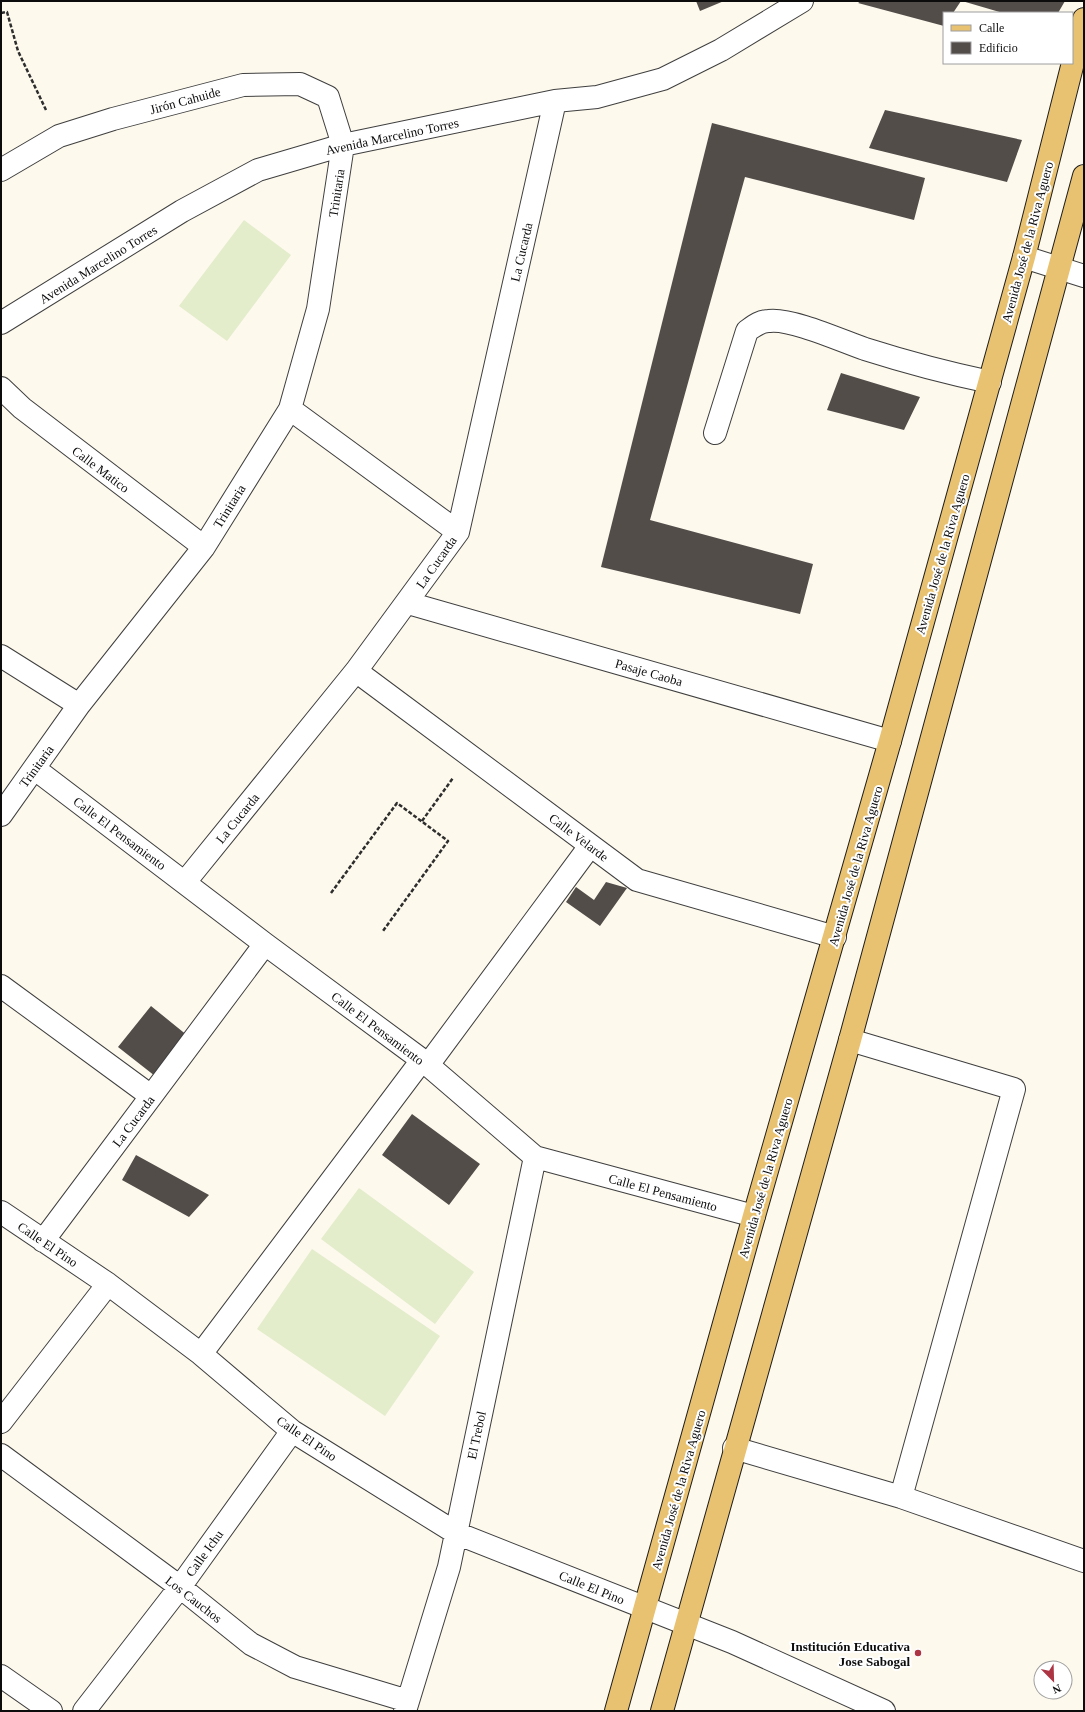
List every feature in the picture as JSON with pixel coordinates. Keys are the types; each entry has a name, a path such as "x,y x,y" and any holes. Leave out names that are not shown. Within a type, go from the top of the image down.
{"main road":[{"name":"Avenida José de la Riva Aguero","path":"1073,63 1084,19"},
{"name":"Avenida José de la Riva Aguero","path":"616,1711 754,1216 835,937 990,382 1024,257 1073,64"},
{"path":"662,1711 734,1448 850,1040 1084,176"}],"street":[{"name":"Avenida Marcelino Torres","path":"1,323 182,211 258,170 343,145 555,101 598,97 663,79 721,50 802,1"},
{"name":"Jirón Cahuide","path":"1,170 59,136 113,119 243,85 300,84 328,97 343,145"},
{"name":"La Cucarda","path":"185,882 356,671 408,603 458,532 555,101"},
{"name":"Trinitaria","path":"1,815 80,705 204,547 290,408 318,309 343,145"},
{"path":"1024,257 1084,276"},
{"path":"715,433 747,331 757,324 770,320 793,323 865,349 935,371 990,382"},
{"name":"Calle Matico","path":"1,388 22,408 204,547"},
{"path":"290,408 458,532"},
{"name":"Pasaje Caoba","path":"408,603 890,741"},
{"path":"1,656 80,705"},
{"name":"Calle Velarde","path":"356,671 637,880 835,937"},
{"name":"Calle El Pensamiento","path":"35,768 265,944 425,1063 535,1157 754,1216"},
{"path":"201,1354 590,846"},
{"name":"La Cucarda","path":"43,1241 265,944"},
{"path":"1,986 151,1096"},
{"path":"850,1040 1014,1089 901,1497"},
{"name":"El Trebol","path":"406,1706 449,1567 535,1157"},
{"name":"Calle El Pino","path":"1,1212 108,1284 201,1354 292,1431 456,1533 732,1642 864,1706 884,1711"},
{"path":"1,1422 108,1284"},
{"name":"Calle Ichu","path":"84,1711 180,1587 292,1431"},
{"path":"734,1448 901,1497 1084,1561"},
{"name":"Los Cauchos","path":"1,1455 180,1587 251,1644 295,1667 406,1706"},
{"path":"1,1676 51,1711"}],"path":[{"path":"1,13 6,12 18,51 59,136"},
{"path":"422,821 470,756"},
{"path":"331,893 397,802 448,841 383,931"}],"green space":[{"path":"244,220 291,255 227,341 179,306"},
{"path":"359,1188 474,1272 435,1324 321,1239"},
{"path":"312,1249 440,1336 385,1416 257,1329"}],"building":[{"path":"696,1 724,1 700,11"},
{"path":"861,1 961,1 954,12 943,12 943,26 858,3"},
{"path":"962,1 1065,1 1059,12 1000,12"},
{"path":"885,110 1022,140 1007,182 869,148"},
{"path":"712,123 925,178 914,220 745,177 650,520 813,564 800,614 601,567"},
{"path":"841,373 920,397 904,430 827,410"},
{"path":"606,882 627,888 600,926 566,902 576,887 594,900"},
{"path":"151,1006 188,1036 155,1076 118,1047"},
{"path":"412,1114 480,1164 449,1205 382,1155"},
{"path":"136,1155 209,1195 189,1217 122,1180"}],"place":[{"name":"Institución Educativa Jose Sabogal","path":"918,1653"}]}
